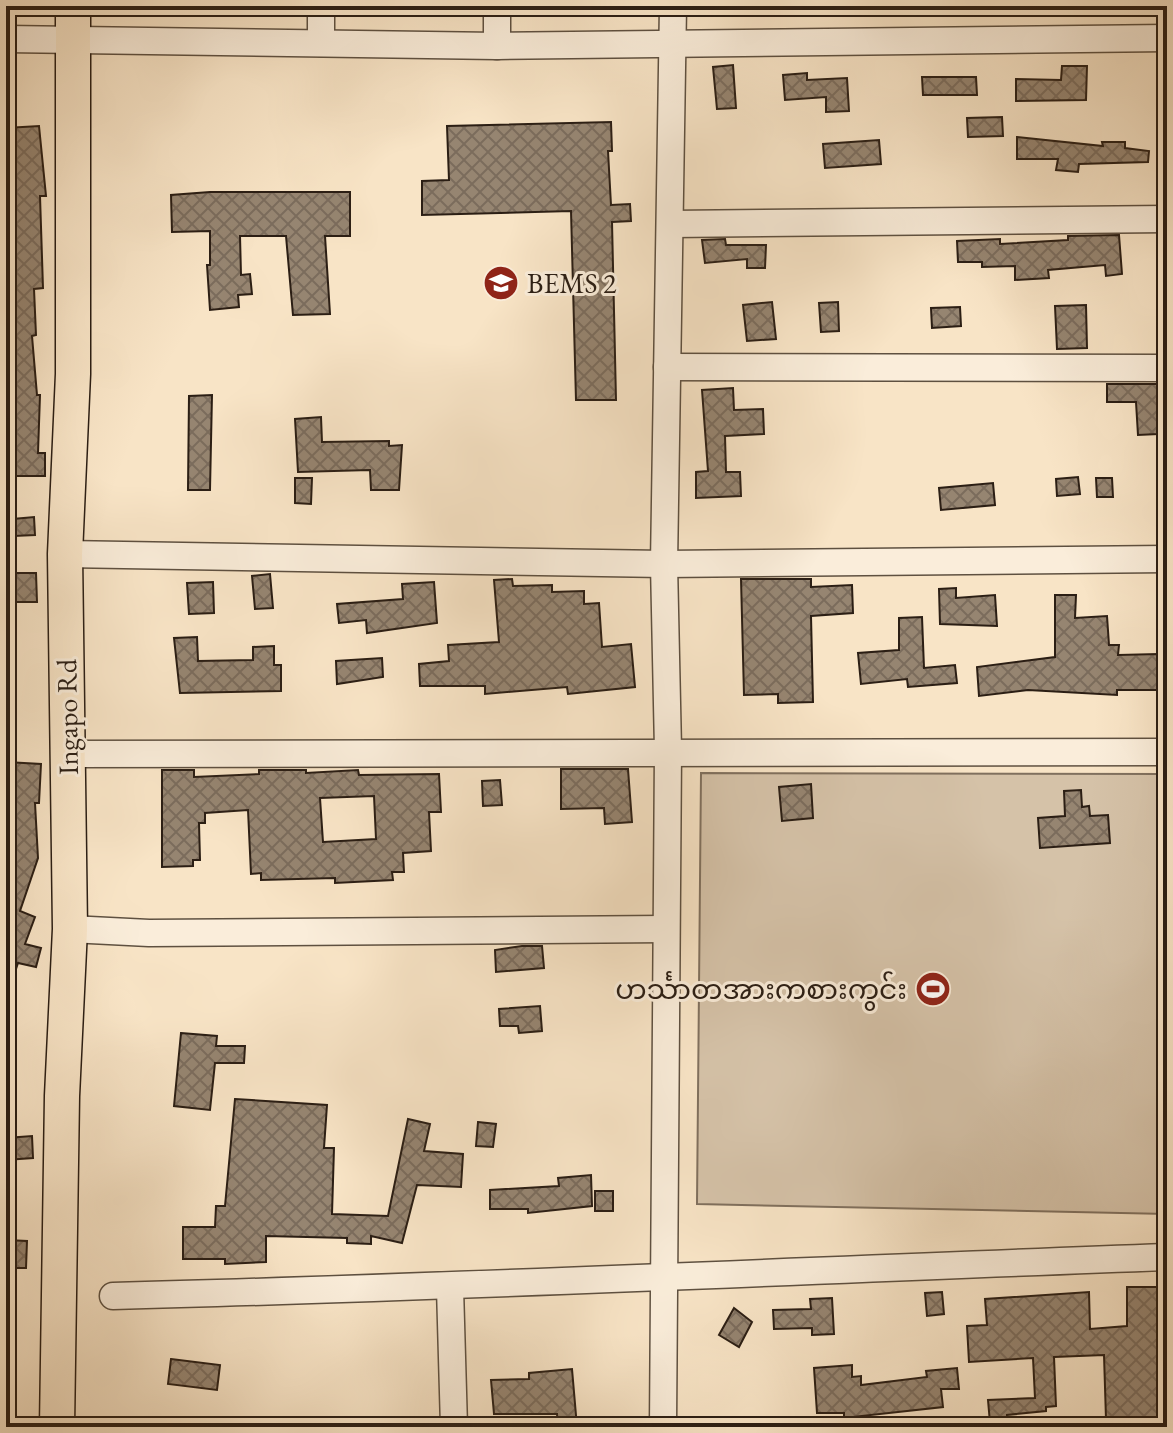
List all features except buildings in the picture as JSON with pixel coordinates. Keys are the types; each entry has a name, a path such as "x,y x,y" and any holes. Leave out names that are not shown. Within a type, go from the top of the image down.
{"main road":[{"name":"Ingapo Rd","path":"57,1427 62,1096 70,929 65,554 73,374 73,6"}],"street":[{"path":"321,6 321,43"},
{"path":"497,6 497,46"},
{"path":"663,1427 668,750 664,564 673,6"},
{"path":"6,39 497,46 1167,38"},
{"path":"671,224 1167,219"},
{"path":"667,367 1167,368"},
{"path":"65,554 664,564 1167,559"},
{"path":"67,754 668,750 1167,752"},
{"path":"70,929 149,933 666,929"},
{"path":"113,1296 450,1288 663,1276 1167,1257"},
{"path":"450,1288 454,1427"}],"shaded area":[{"name":"ဟင်္သာတအားကစားကွင်း","path":"701,773 1167,774 1167,1214 697,1204"}],"place":[{"name":"BEMS 2","path":"501,283"},
{"name":"ဟင်္သာတအားကစားကွင်း","path":"933,989"}]}
